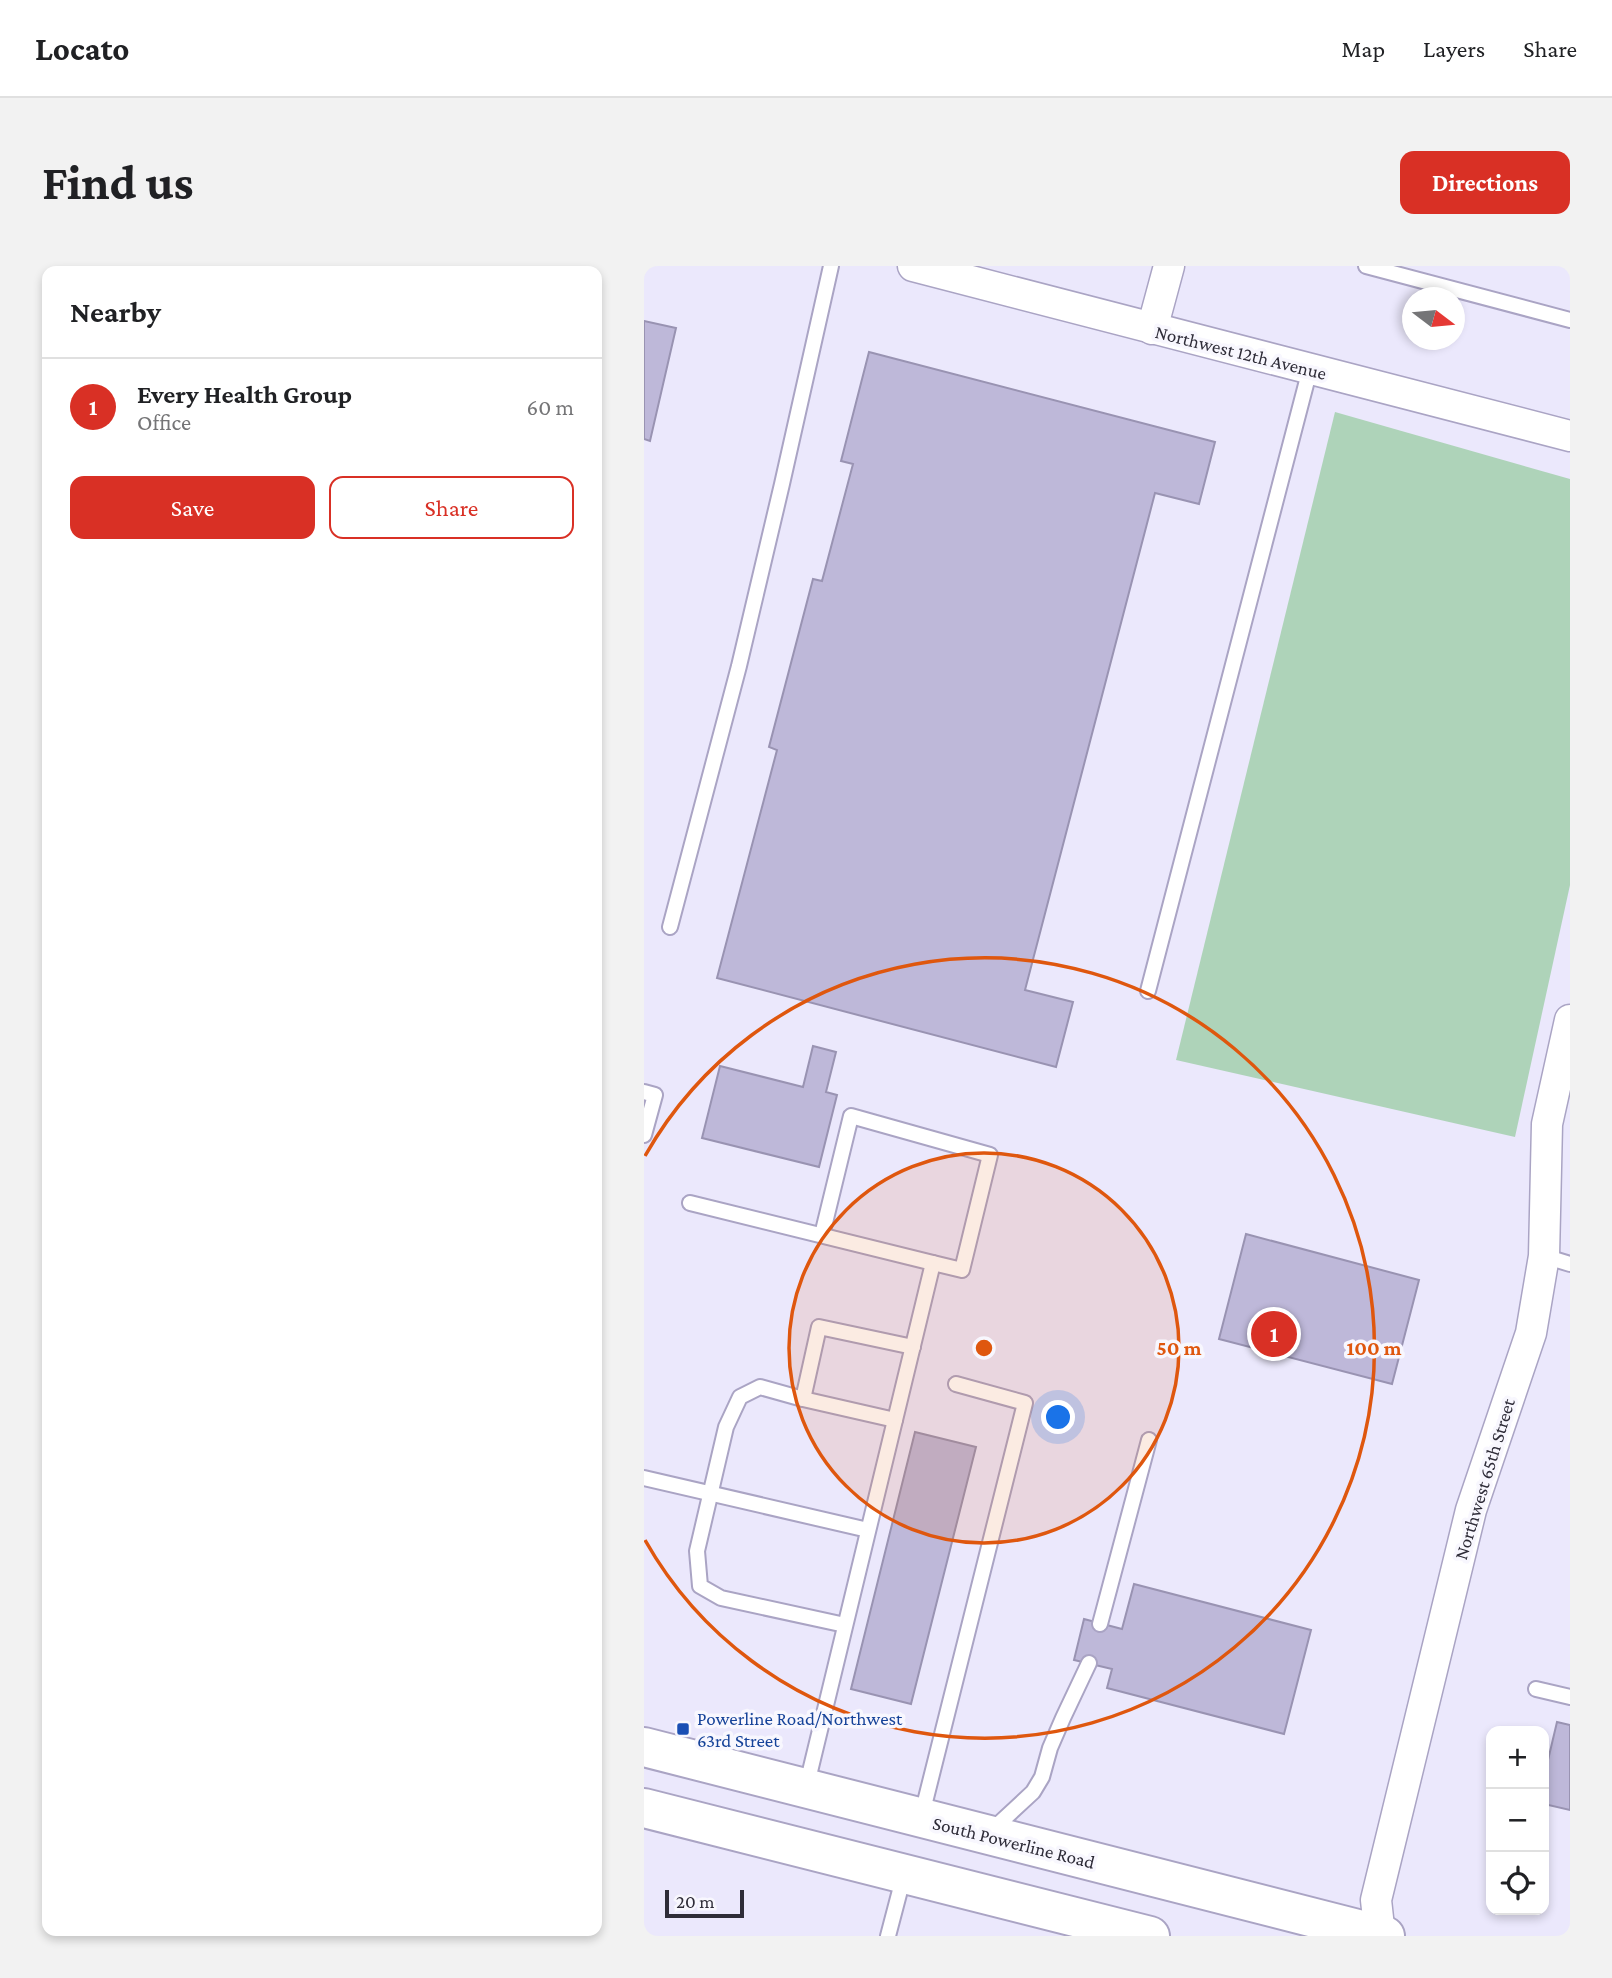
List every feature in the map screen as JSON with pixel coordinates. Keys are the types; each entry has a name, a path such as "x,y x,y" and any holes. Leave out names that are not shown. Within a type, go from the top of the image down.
{"main road":[{"name":"South Powerline Road","path":"644,1747 1382,1936"},
{"path":"644,1808 1150,1936"}],"street":[{"name":"Northwest 12th Avenue","path":"913,266 1570,436"},
{"path":"1152,329 1169,266"},
{"name":"Northwest 65th Street","path":"1382,1936 1376,1900 1471,1510 1557,1260 1546,1124 1570,1020"}],"lane":[{"path":"670,927 739,666 831,266"},
{"path":"1366,266 1570,320"},
{"path":"1148,991 1310,369"},
{"path":"644,1092 655,1095 644,1135"},
{"path":"690,1203 962,1270 990,1155 851,1116 821,1235"},
{"path":"805,1789 933,1263"},
{"path":"803,1399 819,1327 913,1348"},
{"path":"921,1818 1025,1403 956,1384"},
{"path":"845,1625 721,1598 700,1586 697,1551 726,1427 740,1397 760,1387 895,1420"},
{"path":"1100,1624 1149,1440"},
{"path":"644,1478 868,1530"},
{"path":"986,1835 1032,1792 1042,1777 1050,1748 1089,1663"},
{"path":"1536,1689 1570,1697"},
{"path":"888,1936 904,1874"}],"green space":[{"path":"1335,412 1570,479 1570,885 1515,1137 1176,1060"}],"building":[{"path":"644,321 676,328 650,441 644,439"},
{"path":"869,352 1215,442 1199,504 1155,493 1025,990 1073,1002 1056,1067 717,978 777,750 769,747 813,579 822,581 853,464 841,461"},
{"path":"813,1046 836,1052 826,1092 837,1095 819,1167 702,1138 720,1066 803,1087"},
{"path":"1246,1234 1419,1280 1392,1384 1219,1339"},
{"path":"915,1432 976,1447 911,1704 851,1689"},
{"path":"1134,1584 1311,1630 1284,1734 1107,1688 1112,1669 1074,1660 1084,1619 1122,1629"},
{"path":"1557,1722 1570,1725 1570,1810 1549,1805 1549,1756"}],"place":[{"name":"Every Health Group","path":"1274,1334"},
{"name":"Powerline Road/Northwest 63rd Street","path":"683,1729"}]}
